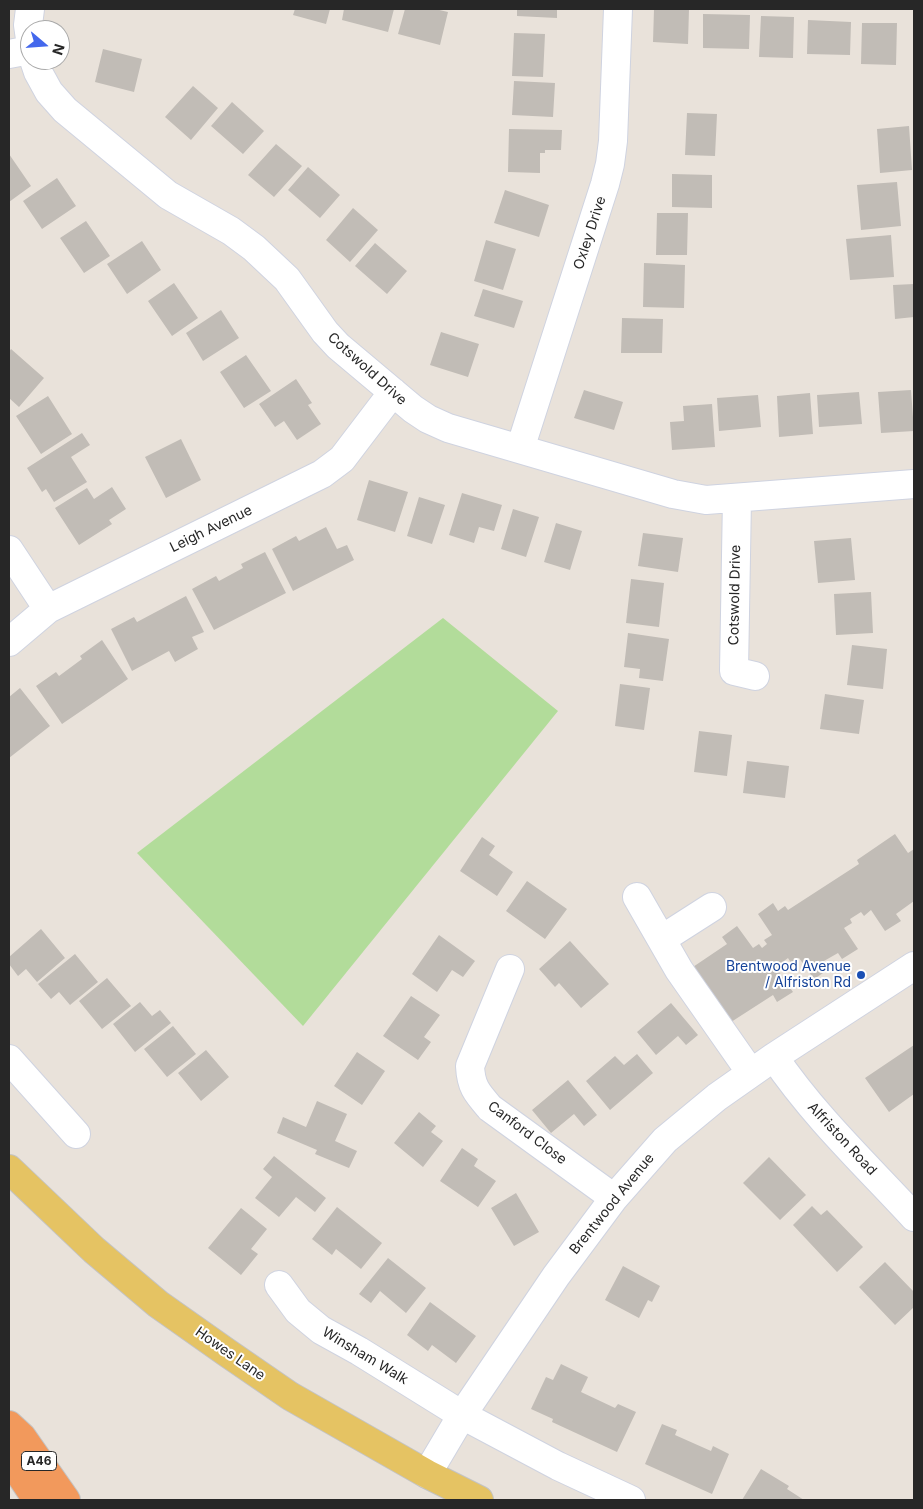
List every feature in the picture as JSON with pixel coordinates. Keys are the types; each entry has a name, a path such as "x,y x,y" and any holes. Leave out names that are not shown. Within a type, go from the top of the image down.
{"highway":[{"name":"A46","path":"9,1425 22,1437 66,1500"},
{"name":"A46","path":"9,1458 37,1500"}],"main road":[{"name":"Howes Lane","path":"9,1169 94,1250 158,1304 290,1396 427,1474 479,1500"}],"street":[{"name":"Oxley Drive","path":"520,449 610,164 613,141 618,9"},
{"name":"Cotswold Drive","path":"37,70 49,92 65,110 168,195 231,231 254,248 287,279 325,332 338,346 413,409 428,419 441,425 673,494 706,500 914,484"},
{"name":"Leigh Avenue","path":"9,642 48,610 322,474 342,459 393,392"},
{"name":"Cotswold Drive","path":"737,498 734,671 755,676"},
{"path":"9,550 48,610"},
{"path":"637,897 679,970 752,1073"},
{"path":"662,940 712,906"},
{"name":"Brentwood Avenue","path":"427,1474 462,1414 556,1276 614,1198 665,1140 717,1097 774,1057 914,966"},
{"name":"Canford Close","path":"510,969 470,1066 470,1080 476,1093 490,1108 614,1198"},
{"name":"Alfriston Road","path":"774,1057 789,1080 815,1112 914,1217"},
{"path":"9,1059 76,1134"},
{"name":"Winsham Walk","path":"279,1285 298,1311 321,1330 462,1414"},
{"path":"462,1414 558,1466 631,1500"}],"green space":[{"path":"443,618 558,711 303,1026 137,853"}],"building":[{"path":"295,9 330,9 326,24 293,15"},
{"path":"344,9 394,9 388,32 342,20"},
{"path":"405,9 435,9 448,12 440,45 398,34"},
{"path":"517,9 557,9 557,18 517,16"},
{"path":"654,9 689,9 688,44 653,42"},
{"path":"703,14 750,15 749,49 703,48"},
{"path":"761,16 794,17 793,58 759,57"},
{"path":"808,20 851,22 850,55 807,54"},
{"path":"862,23 897,23 896,65 861,64"},
{"path":"514,33 545,34 543,77 512,76"},
{"path":"103,49 142,59 134,92 95,82"},
{"path":"514,81 555,83 553,117 512,115"},
{"path":"193,86 218,108 191,140 165,117"},
{"path":"232,102 264,131 243,154 211,126"},
{"path":"687,113 717,114 715,156 685,155"},
{"path":"909,126 912,170 880,173 877,129"},
{"path":"509,129 562,130 561,150 545,150 545,153 540,153 540,173 508,172"},
{"path":"276,144 302,166 274,197 248,175"},
{"path":"9,154 31,186 9,202"},
{"path":"308,167 340,195 320,218 288,190"},
{"path":"672,174 712,175 712,208 672,207"},
{"path":"57,178 76,206 42,229 23,201"},
{"path":"897,182 901,226 861,230 857,185"},
{"path":"505,190 549,205 539,237 494,223"},
{"path":"353,208 378,230 350,262 326,240"},
{"path":"657,213 688,213 687,255 656,255"},
{"path":"86,221 110,256 84,273 60,238"},
{"path":"891,235 894,277 850,280 846,239"},
{"path":"486,240 516,249 503,290 474,281"},
{"path":"142,241 161,270 127,294 107,264"},
{"path":"375,243 407,271 387,294 355,266"},
{"path":"644,263 685,265 684,308 643,307"},
{"path":"174,283 198,318 172,336 148,301"},
{"path":"914,284 914,317 895,319 893,285"},
{"path":"483,289 523,301 514,328 474,316"},
{"path":"221,310 239,338 203,361 186,333"},
{"path":"622,318 663,319 662,353 621,353"},
{"path":"441,332 479,344 468,377 430,365"},
{"path":"11,349 44,378 19,407 9,398 9,352"},
{"path":"246,355 271,391 244,408 220,372"},
{"path":"296,379 312,403 308,405 321,424 297,440 284,421 275,427 259,404"},
{"path":"584,390 623,402 614,430 574,418"},
{"path":"911,390 914,431 881,433 878,392"},
{"path":"859,392 862,424 819,427 817,395"},
{"path":"810,393 813,434 779,437 777,396"},
{"path":"758,395 761,427 719,431 717,398"},
{"path":"48,396 72,434 41,454 16,416"},
{"path":"712,404 715,447 672,450 670,422 684,421 683,406"},
{"path":"82,433 90,445 71,457 87,482 54,502 46,489 42,492 27,468"},
{"path":"181,439 201,480 166,498 145,457"},
{"path":"369,480 408,492 395,532 357,520"},
{"path":"112,487 126,509 109,520 112,524 79,545 55,508 87,488 94,499"},
{"path":"462,493 502,505 494,531 479,527 474,543 449,535"},
{"path":"419,497 445,505 432,544 407,536"},
{"path":"513,509 539,517 526,557 501,549"},
{"path":"556,523 582,531 570,570 544,562"},
{"path":"326,527 337,549 347,545 354,560 293,591 272,549 296,536 299,541"},
{"path":"643,533 683,538 678,572 638,566"},
{"path":"851,538 855,580 818,583 814,541"},
{"path":"265,552 286,593 214,630 192,589 216,576 219,581 243,568 241,564"},
{"path":"631,579 664,583 659,627 626,623"},
{"path":"871,592 873,633 836,635 834,594"},
{"path":"186,596 204,632 192,637 198,649 175,662 169,651 132,671 111,629 134,617 137,622"},
{"path":"628,633 669,639 663,681 639,678 640,669 624,667"},
{"path":"102,640 128,679 62,724 36,686 56,672 59,676 82,659 80,656"},
{"path":"852,645 887,649 883,689 847,685"},
{"path":"620,684 650,688 644,730 615,726"},
{"path":"20,688 50,726 9,758 9,697"},
{"path":"825,694 864,700 859,734 820,729"},
{"path":"699,731 732,735 727,776 694,772"},
{"path":"747,761 789,766 785,798 743,793"},
{"path":"895,834 908,853 914,849 914,901 896,914 901,921 885,931 871,910 864,916 861,912 850,919 852,923 844,928 858,949 842,959 838,953 824,961 829,969 814,979 799,958 791,963 788,958 784,961 787,966 779,972 793,992 777,1002 773,995 728,1024 690,969 727,944 722,937 737,926 753,948 759,944 762,948 767,944 764,940 772,935 758,914 773,903 778,911 785,906 788,910 859,864 857,860"},
{"path":"482,837 495,846 489,855 513,872 497,896 460,871"},
{"path":"527,881 567,909 545,939 506,911"},
{"path":"41,929 65,958 37,982 26,969 18,976 9,964 9,957"},
{"path":"439,935 475,961 463,977 452,970 437,992 412,974"},
{"path":"570,941 609,984 581,1008 559,983 555,987 539,969"},
{"path":"75,954 98,982 70,1005 59,992 51,999 38,984"},
{"path":"107,978 131,1006 102,1029 79,1001"},
{"path":"411,996 440,1015 424,1037 431,1042 418,1060 383,1036"},
{"path":"140,1002 152,1016 160,1010 171,1023 135,1052 113,1024"},
{"path":"671,1003 698,1035 686,1045 678,1036 656,1055 637,1032"},
{"path":"173,1026 196,1054 167,1077 144,1049"},
{"path":"914,1045 914,1094 889,1112 865,1078"},
{"path":"206,1050 229,1077 201,1101 178,1073"},
{"path":"357,1052 385,1071 362,1105 334,1086"},
{"path":"637,1054 653,1073 610,1110 586,1081 615,1056 624,1065"},
{"path":"568,1080 597,1115 584,1126 574,1114 551,1133 532,1110"},
{"path":"317,1101 347,1114 335,1141 357,1151 349,1168 315,1154 317,1150 277,1133 283,1117 306,1127"},
{"path":"419,1112 436,1126 431,1132 443,1141 423,1167 394,1143"},
{"path":"462,1148 478,1159 474,1166 496,1181 478,1207 440,1181"},
{"path":"274,1156 326,1198 315,1212 296,1197 279,1217 255,1198 272,1177 263,1169"},
{"path":"769,1157 806,1195 780,1220 743,1183"},
{"path":"516,1193 539,1232 514,1246 491,1208"},
{"path":"812,1206 821,1215 827,1210 863,1247 837,1272 793,1225"},
{"path":"337,1207 382,1243 361,1269 336,1249 332,1255 312,1239"},
{"path":"241,1208 267,1229 251,1249 258,1254 241,1275 208,1248"},
{"path":"388,1258 426,1288 406,1313 380,1291 371,1303 359,1294"},
{"path":"885,1262 914,1292 914,1307 895,1325 859,1287"},
{"path":"623,1266 660,1286 652,1302 648,1300 639,1318 605,1300"},
{"path":"430,1302 476,1336 456,1363 432,1345 428,1351 407,1335"},
{"path":"561,1364 588,1377 581,1392 615,1408 618,1404 636,1412 617,1452 552,1422 553,1419 531,1409 546,1377 553,1380"},
{"path":"662,1424 677,1430 675,1435 711,1451 713,1446 729,1454 712,1494 645,1464"},
{"path":"761,1469 789,1486 787,1489 804,1500 742,1500"}],"place":[{"name":"Brentwood Avenue / Alfriston Rd","path":"861,975"}]}
